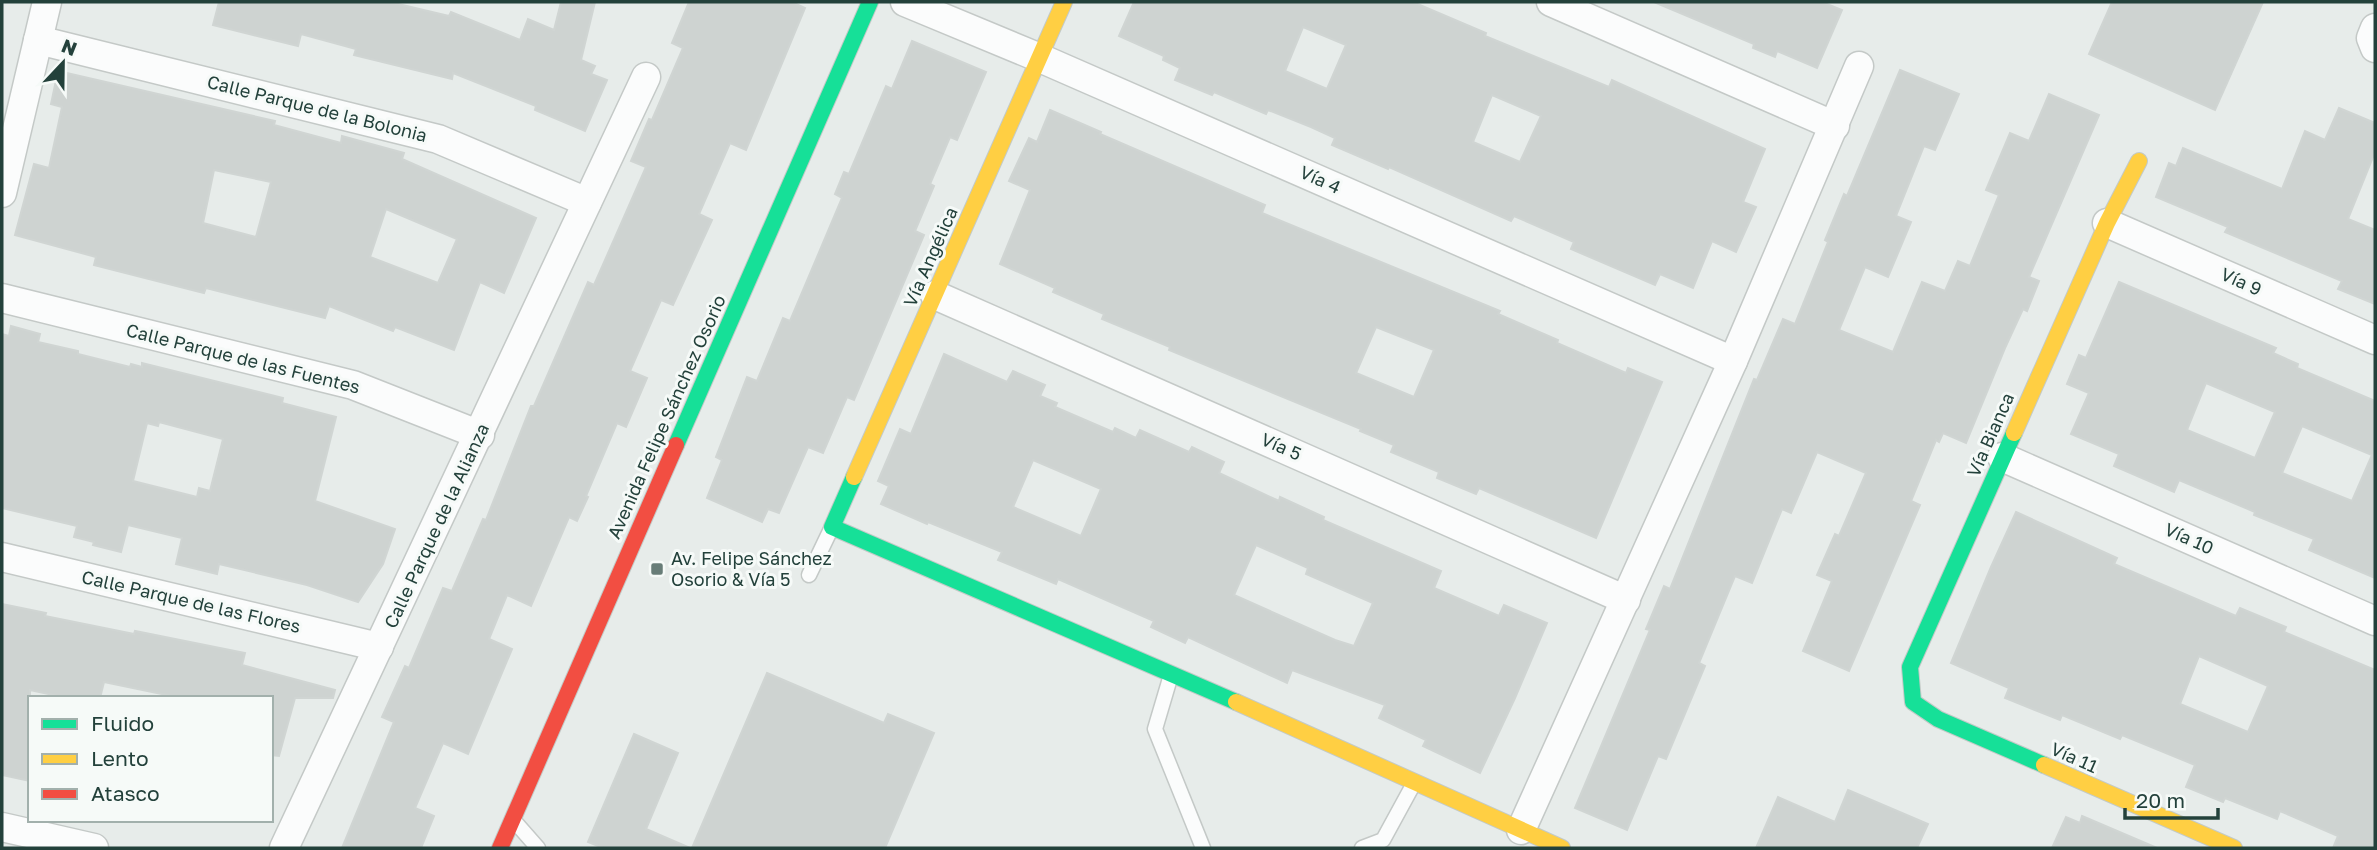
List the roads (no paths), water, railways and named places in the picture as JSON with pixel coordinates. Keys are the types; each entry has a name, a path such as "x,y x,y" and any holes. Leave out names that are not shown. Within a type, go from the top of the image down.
{"street":[{"path":"2,193 47,2"},
{"name":"Avenida Felipe Sánchez Osorio","path":"500,848 870,2"},
{"name":"Vía 4","path":"905,2 1040,58 1733,361"},
{"name":"Vía Angélica","path":"832,527 1064,2"},
{"path":"1551,2 1835,126"},
{"path":"2375,28 2371,38 2375,48"},
{"name":"Calle Parque de la Bolonia","path":"38,40 438,139 587,202"},
{"path":"1521,830 1733,361 1859,66"},
{"name":"Calle Parque de la Alianza","path":"284,848 646,77"},
{"name":"Vía Bianca","path":"1938,719 1913,702 1910,667 2107,223 2139,161"},
{"name":"Vía 9","path":"2107,223 2375,341"},
{"name":"Vía 5","path":"935,295 1626,600"},
{"name":"Calle Parque de las Fuentes","path":"2,298 353,385 480,435"},
{"name":"Vía 10","path":"2002,457 2375,621"},
{"path":"832,527 1171,673 1562,848"},
{"name":"Calle Parque de las Flores","path":"2,557 379,647"},
{"name":"Vía 11","path":"1938,719 2234,848"},
{"path":"2,827 94,848"}],"lane":[{"path":"809,575 832,527"},
{"path":"1171,673 1155,729 1203,848"},
{"path":"1362,848 1383,840 1415,782"},
{"path":"513,819 538,848"}],"place":[{"name":"Av. Felipe Sánchez Osorio & Vía 5","path":"657,569"}]}
